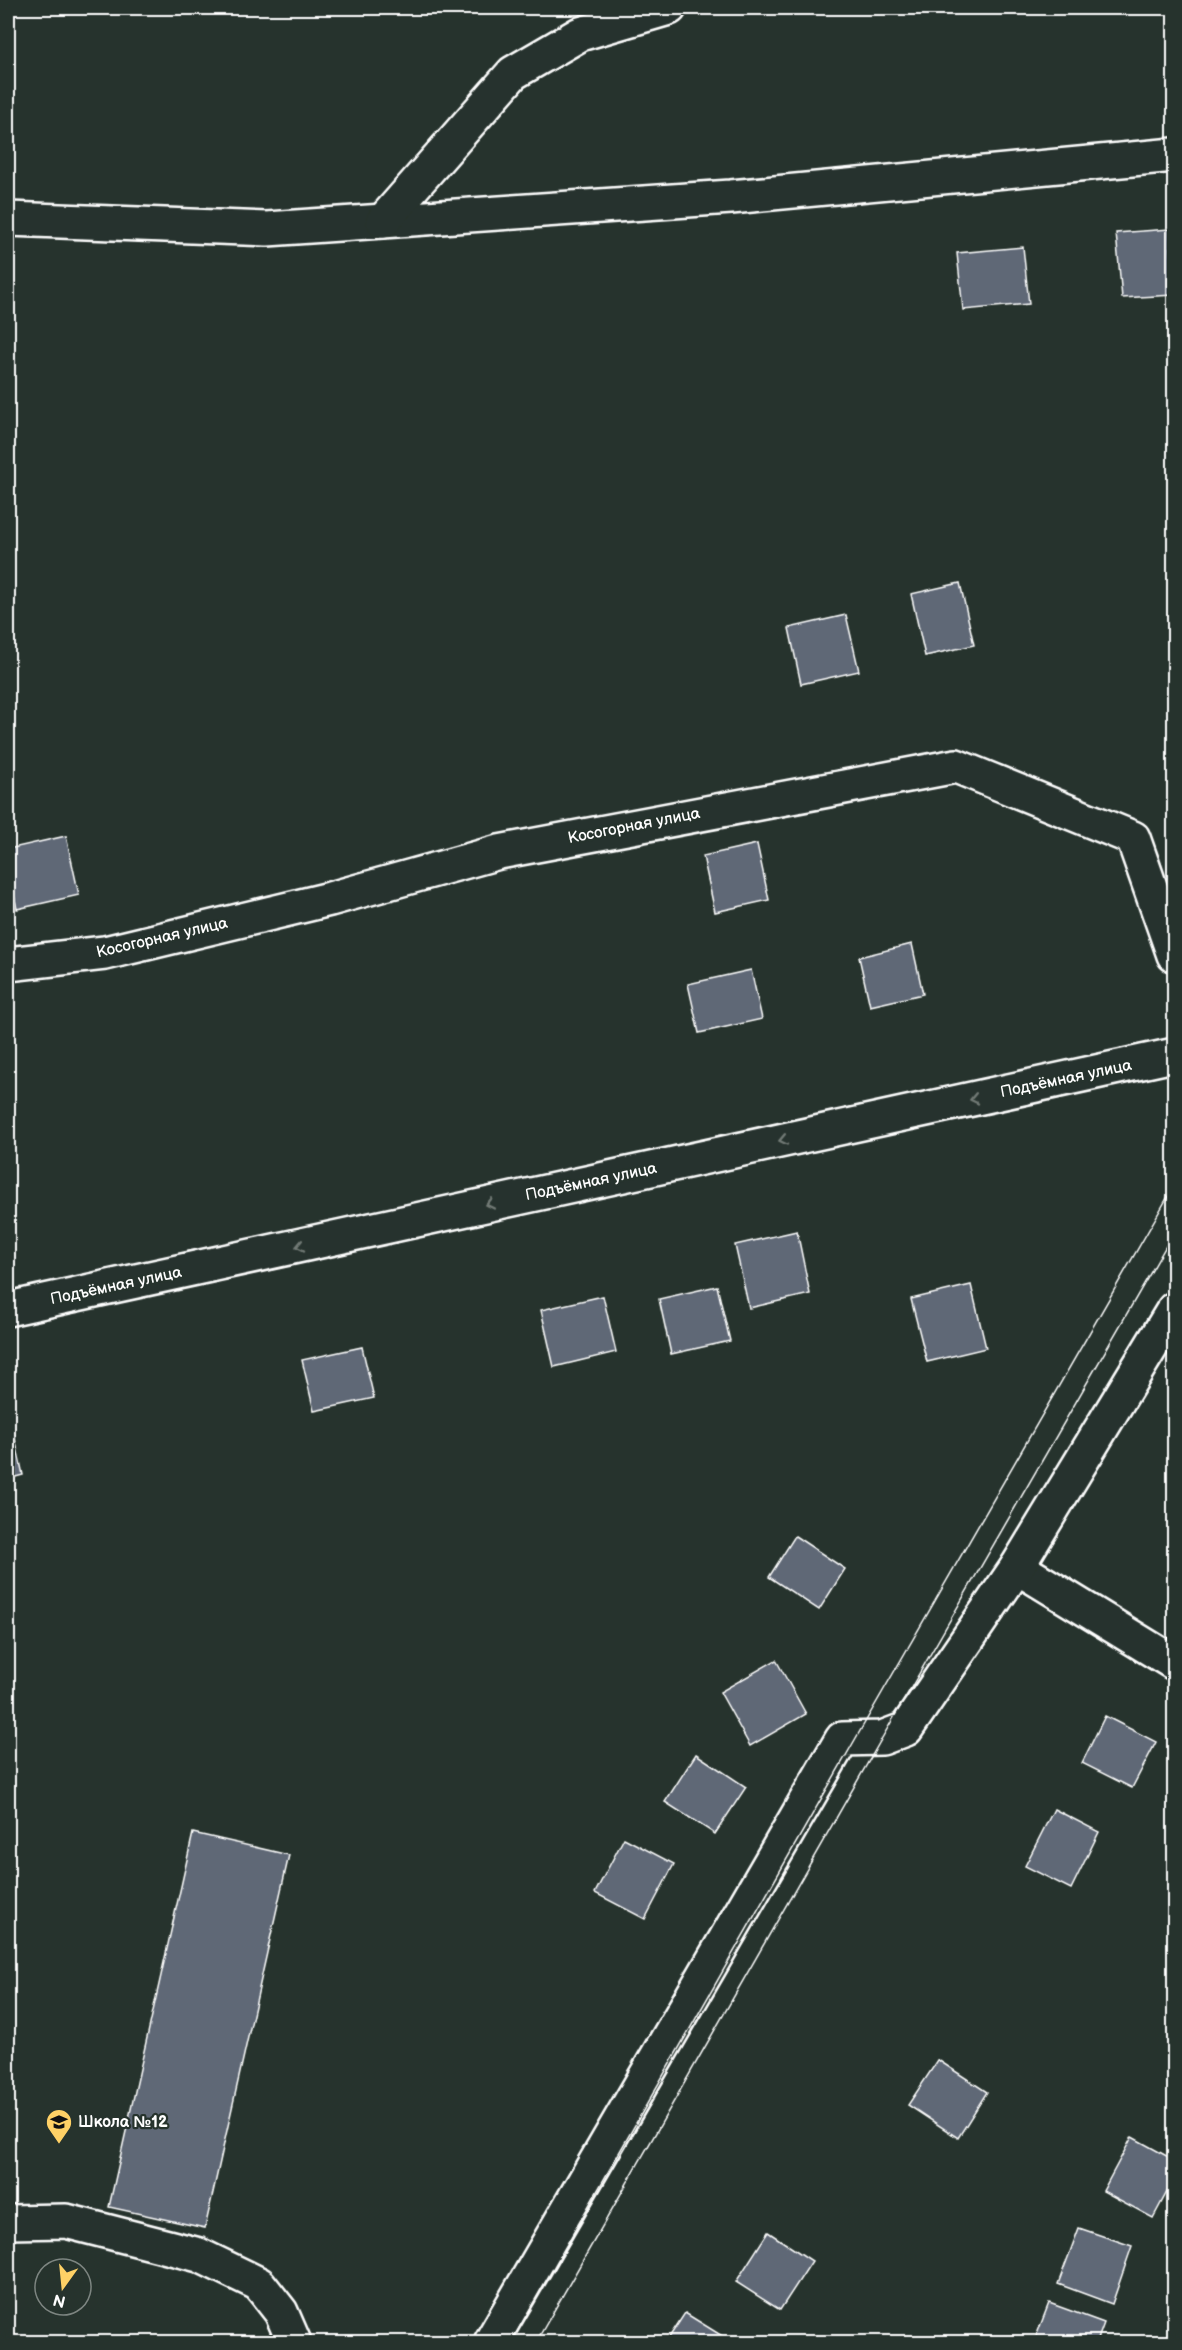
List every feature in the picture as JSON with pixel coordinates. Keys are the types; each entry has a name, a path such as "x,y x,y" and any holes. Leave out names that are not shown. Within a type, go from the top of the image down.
{"street":[{"path":"383,221 513,73 580,34 669,8"},
{"path":"8,219 267,229 731,197 1174,155"},
{"name":"Косогорная улица","path":"8,964 105,953 330,899 500,852 956,766 1133,838 1174,955"},
{"name":"Подъёмная улица","path":"8,1310 1174,1055"},
{"path":"491,2343 842,1739 882,1738 906,1729 1017,1567 1174,1309"},
{"path":"1017,1567 1174,1663"},
{"path":"8,2222 66,2221 199,2255 260,2284 281,2312 294,2343"}],"building":[{"path":"1170,229 1174,295 1122,298 1116,233"},
{"path":"1023,247 1029,304 963,310 957,253"},
{"path":"960,583 974,645 925,656 911,594"},
{"path":"846,615 859,671 801,684 789,628"},
{"path":"66,836 79,895 17,909 8,867 8,849"},
{"path":"757,844 769,900 715,912 703,856"},
{"path":"912,944 923,994 870,1006 859,957"},
{"path":"751,970 762,1019 699,1033 688,984"},
{"path":"797,1231 810,1294 749,1308 735,1245"},
{"path":"971,1285 986,1348 927,1362 911,1299"},
{"path":"717,1286 730,1341 671,1354 659,1299"},
{"path":"603,1296 616,1352 554,1367 541,1310"},
{"path":"362,1347 374,1398 314,1411 302,1360"},
{"path":"10,1416 23,1475 8,1479 8,1417"},
{"path":"795,1536 845,1569 819,1610 769,1577"},
{"path":"776,1660 806,1714 750,1746 720,1692"},
{"path":"1105,1716 1156,1742 1132,1788 1082,1763"},
{"path":"696,1754 746,1787 715,1834 665,1802"},
{"path":"1054,1809 1099,1832 1071,1889 1025,1866"},
{"path":"193,1833 289,1855 205,2228 109,2207"},
{"path":"624,1838 674,1864 645,1919 595,1893"},
{"path":"938,2060 987,2092 958,2138 908,2105"},
{"path":"1132,2137 1174,2160 1174,2179 1153,2218 1103,2191"},
{"path":"1079,2228 1132,2246 1112,2304 1058,2284"},
{"path":"768,2232 812,2261 780,2310 736,2282"},
{"path":"1049,2303 1104,2323 1097,2342 1034,2342"},
{"path":"685,2313 732,2342 666,2342"}],"tram line":[{"path":"511,2342 1174,1186"},
{"path":"536,2342 1174,1232"}],"place":[{"name":"Школа №12","path":"59,2145"}]}
